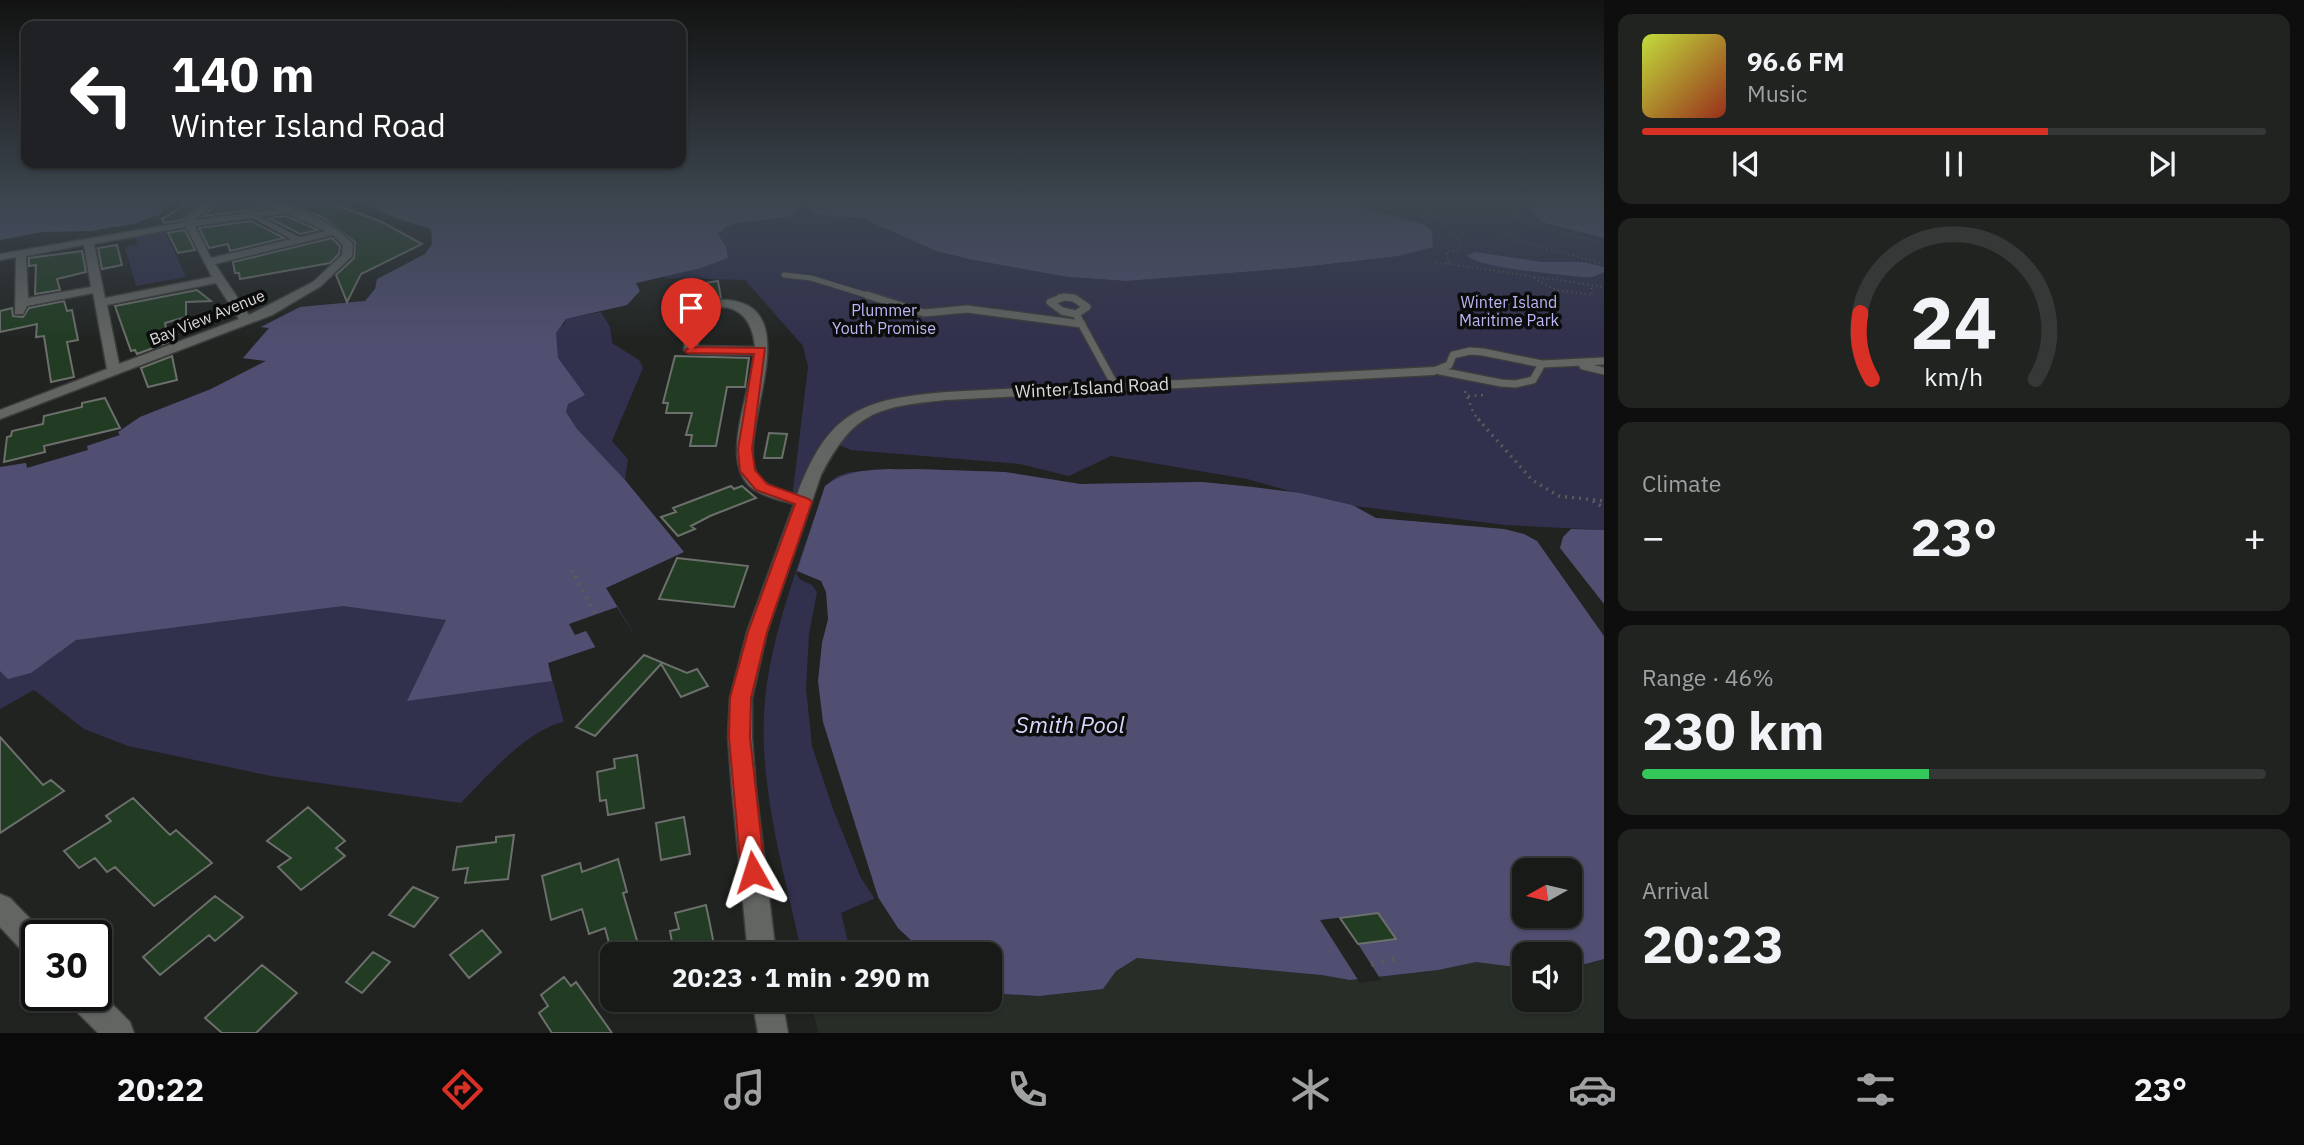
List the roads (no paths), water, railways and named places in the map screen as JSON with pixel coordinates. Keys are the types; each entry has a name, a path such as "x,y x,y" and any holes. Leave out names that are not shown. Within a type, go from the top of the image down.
{"street":[{"path":"0,257 53,247"},
{"path":"89,247 114,372"},
{"path":"201,247 247,321"},
{"path":"208,262 266,247"},
{"name":"Bay View Avenue","path":"0,415 247,321 303,293 343,262 348,247"},
{"path":"21,253 21,307 97,289"},
{"path":"100,303 219,279"},
{"path":"761,351 691,350 693,329 699,313 703,309 721,304 740,307 759,328 761,351 745,449 747,471 761,487 804,502"},
{"name":"Winter Island Road","path":"761,942 740,737 741,698 757,632 813,475 831,441 849,421 872,407 946,396 1443,372"},
{"path":"0,907 21,929"},
{"path":"97,1011 118,1033"},
{"path":"768,1012 769,1032"}],"lane":[{"path":"784,275 811,278 924,313 967,309 1082,324"},
{"path":"1076,314 1087,307 1075,298 1054,298 1049,302 1062,311 1076,314 1116,387"},
{"path":"1443,372 1453,355 1470,351 1542,364 1604,361"},
{"name":"Winter Island Road","path":"1443,372 1515,384 1534,380 1542,364"},
{"path":"1574,364 1604,371"}],"water":[{"path":"430,247 726,247 728,258 698,269 636,283 640,291 627,305 566,319 556,333 558,358 585,395 568,404 566,412 577,429 625,480 684,552 606,588 634,634 548,663 552,681 407,701 446,620 343,606 76,640 31,673 8,679 0,671 0,467 26,463 27,468 88,450 87,446 120,435 118,432 140,417 211,389 266,361 243,358 269,328 261,327 300,307 365,301 375,289 377,279 425,254"},
{"path":"927,247 1432,247 1399,256 1294,268 1126,281 1068,277"},
{"path":"1475,252 1542,262 1583,262 1604,267 1604,272 1593,277 1581,277 1521,270 1476,261 1467,256"},
{"name":"Smith Pool","path":"879,470 1005,472 1080,484 1202,482 1253,487 1300,493 1352,505 1376,518 1504,529 1524,534 1537,541 1604,636 1604,959 1582,965 1582,942 1512,942 1512,966 1476,962 1438,970 1350,980 1137,958 1116,971 1103,989 1039,996 1002,994 1002,942 913,942 898,928 878,897 815,745 820,592 814,582 796,574 825,486 845,475"},
{"path":"1571,529 1604,530 1604,604 1560,548 1563,537"}],"park label":[{"name":"Winter Island Maritime Park","path":"1509,311"},
{"name":"Plummer Youth Promise","path":"884,319"}]}
